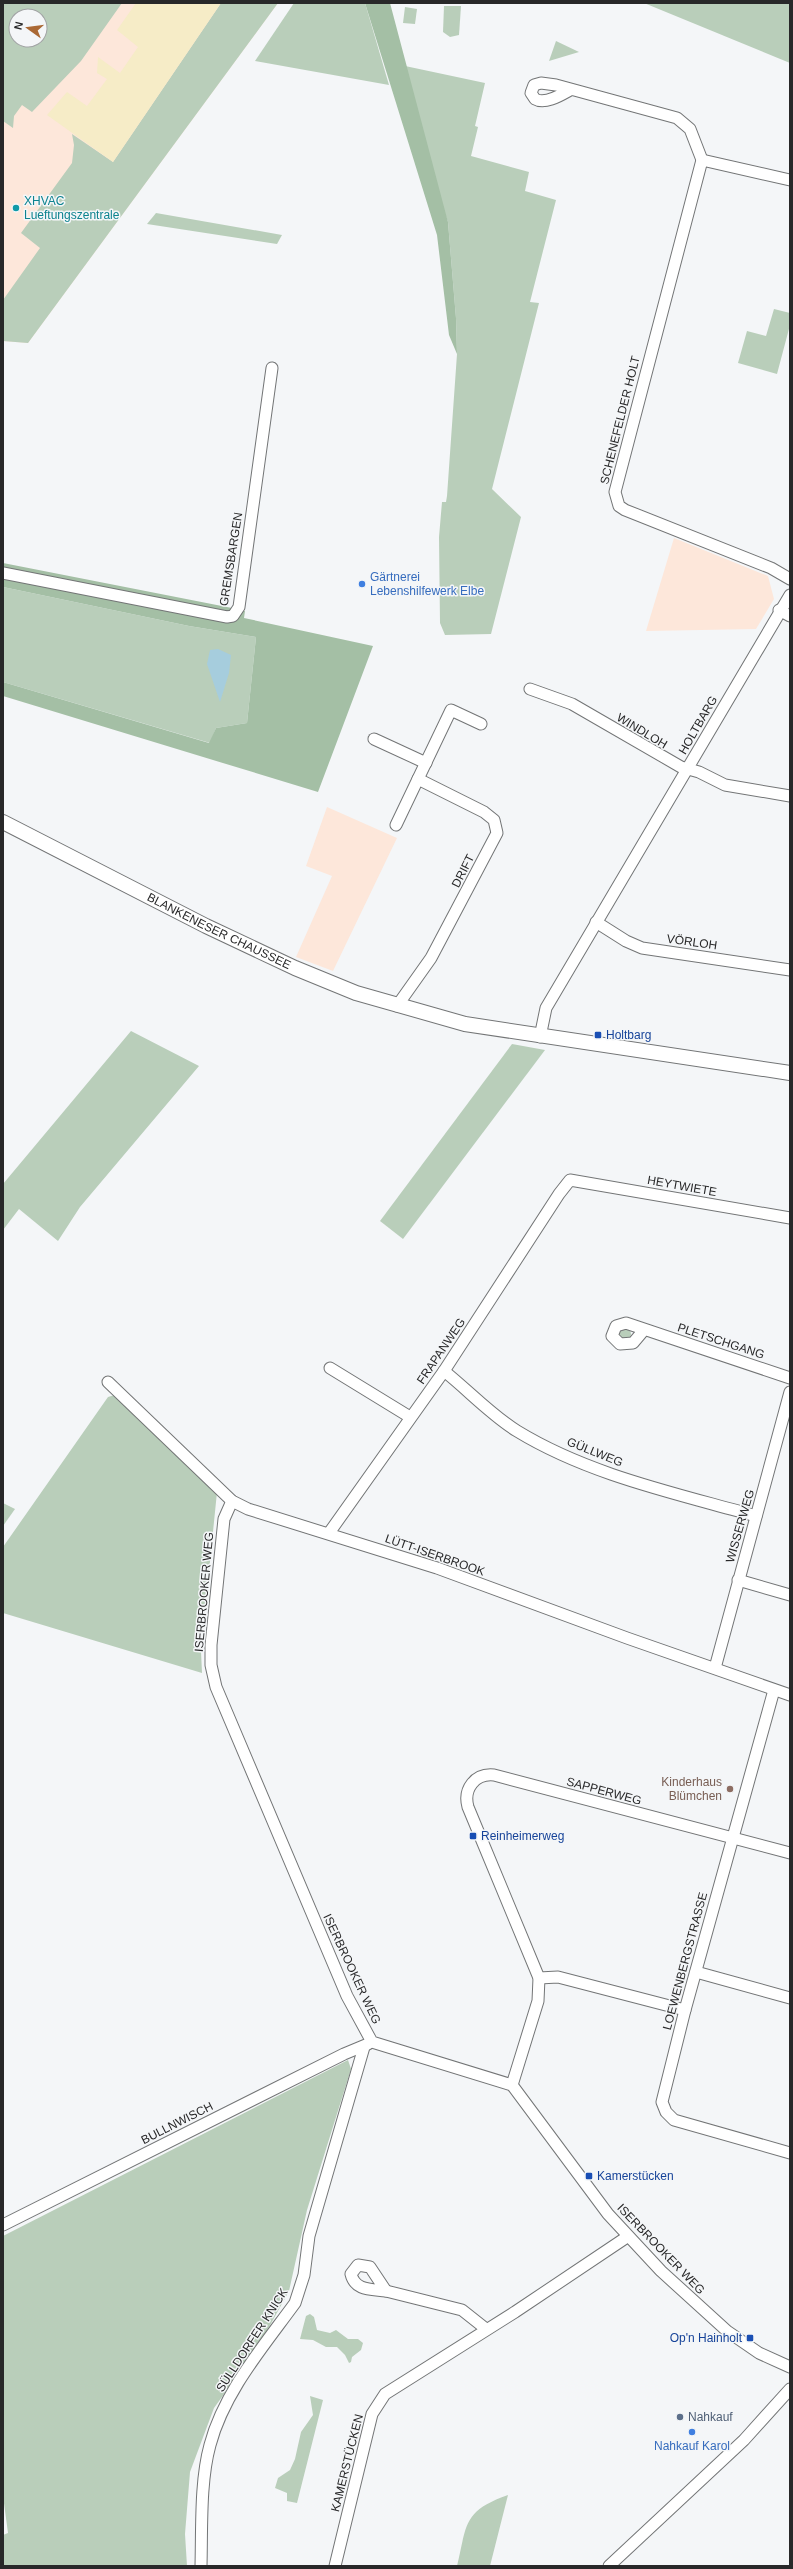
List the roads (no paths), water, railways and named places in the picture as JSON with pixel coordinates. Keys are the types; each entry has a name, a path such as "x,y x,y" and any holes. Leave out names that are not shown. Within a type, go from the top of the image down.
{"main road":[{"name":"BLANKENESER CHAUSSEE","path":"3,822 58,852 261,953 330,983 397,1006 443,1018 540,1037 790,1073"}],"street":[{"path":"570,90 677,118 690,129 702,160 790,180"},
{"name":"SCHENEFELDER HOLT","path":"702,160 631,428 615,492 616,499 619,506 631,513 770,568 790,579"},
{"name":"GREMSBARGEN","path":"3,573 227,617 233,616 239,607 272,368"},
{"name":"HOLTBARG","path":"540,1037 546,1008 688,769 779,610 790,594"},
{"path":"779,610 790,616"},
{"name":"WINDLOH","path":"530,689 572,704 665,760 725,785 790,796"},
{"path":"396,825 451,710 481,724"},
{"path":"374,739 426,763"},
{"name":"DRIFT","path":"397,1006 431,958 497,833 494,820 484,812 418,779"},
{"name":"VÖRLOH","path":"596,922 626,942 642,948 790,970"},
{"name":"HEYTWIETE","path":"570,1180 790,1218"},
{"name":"FRAPANWEG","path":"329,1533 444,1371 559,1194 570,1180"},
{"name":"PLETSCHGANG","path":"644,1330 790,1378"},
{"path":"330,1368 410,1417"},
{"name":"GÜLLWEG","path":"444,1371 515,1430 581,1463 640,1483 756,1516"},
{"name":"LÜTT-ISERBROOK","path":"108,1382 232,1501 248,1509 329,1533 437,1568 627,1638 790,1695"},
{"name":"WISSERWEG","path":"714,1668 756,1516 787,1419 790,1392"},
{"name":"ISERBROOKER WEG","path":"232,1501 224,1520 211,1645 211,1665 216,1688 368,2044 512,2086 627,2237 660,2271 726,2331 760,2353 790,2367"},
{"path":"738,1580 790,1595"},
{"name":"LOEWENBERGSTRASSE","path":"774,1690 685,2010 662,2102 666,2112 679,2122 790,2153"},
{"name":"SAPPERWEG","path":"539,1978 471,1815 467,1796 472,1784 484,1775 494,1775 790,1853"},
{"path":"696,1972 790,1998"},
{"path":"512,2086 538,2001 539,1978 558,1977 685,2010"},
{"name":"BULLNWISCH","path":"3,2225 315,2068 368,2044"},
{"name":"SÜLLDORFER KNICK","path":"201,2566 206,2466 215,2427 236,2385 295,2303 300,2289 309,2236 368,2044"},
{"name":"KAMERSTÜCKEN","path":"335,2566 372,2414 385,2394 627,2237"},
{"path":"386,2291 462,2310 486,2329"},
{"path":"609,2566 744,2440 790,2389"}],"water":[{"path":"218,649 231,655 229,673 220,702 207,664 210,650"}],"place":[{"name":"XHVAC Lueftungszentrale","path":"16,208"},
{"name":"Gärtnerei Lebenshilfewerk Elbe","path":"362,584"},
{"name":"Holtbarg","path":"598,1035"},
{"name":"Kinderhaus Blümchen","path":"730,1789"},
{"name":"Reinheimerweg","path":"473,1836"},
{"name":"Kamerstücken","path":"589,2176"},
{"name":"Op'n Hainholt","path":"750,2338"},
{"name":"Nahkauf","path":"680,2417"},
{"name":"Nahkauf Karol","path":"692,2432"}]}
